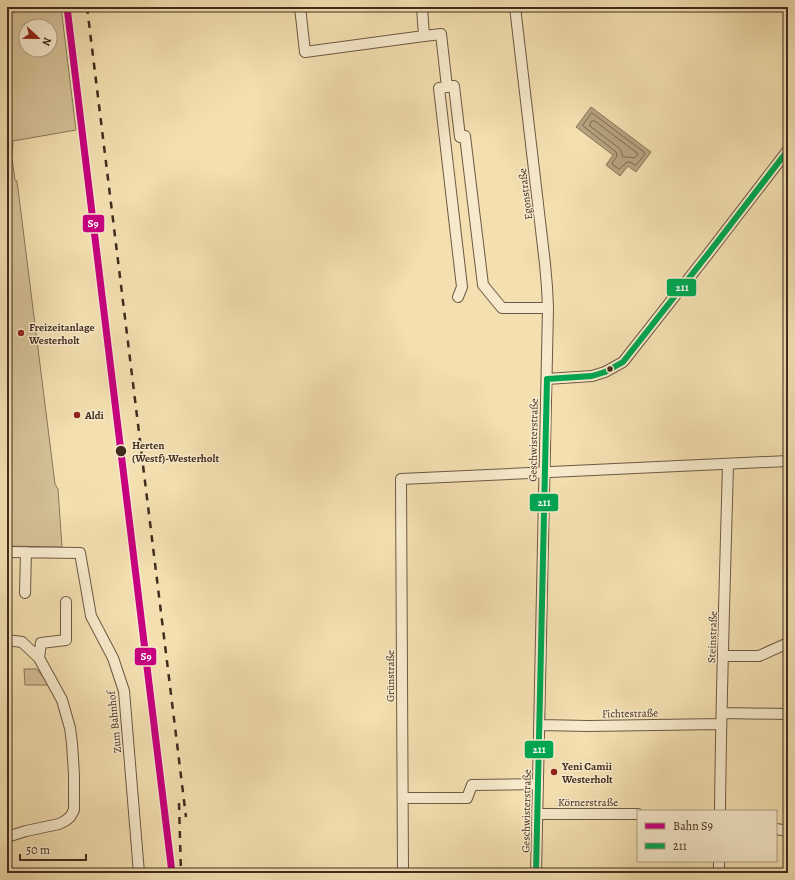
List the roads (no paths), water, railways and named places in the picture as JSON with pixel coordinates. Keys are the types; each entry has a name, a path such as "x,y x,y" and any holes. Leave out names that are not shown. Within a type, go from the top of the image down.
{"street":[{"path":"300,7 304,52 441,34 447,87"},
{"path":"422,7 424,36"},
{"name":"Egonstraße","path":"515,7 547,287 547,378"},
{"path":"458,297 462,287 439,88 454,86 460,137 465,136 482,285 502,308 548,308"},
{"path":"547,378 592,376 605,372 623,362 788,150"},
{"name":"Geschwisterstraße","path":"536,873 547,378"},
{"path":"545,472 788,461"},
{"name":"Steinstraße","path":"720,810 728,464"},
{"name":"Grünstraße","path":"403,873 401,479 545,472"},
{"path":"7,552 26,552 25,593"},
{"name":"Zum Bahnhof","path":"26,552 80,553 91,616 113,658 124,691 139,873"},
{"path":"39,658 41,644 66,640 66,602"},
{"path":"7,640 22,642 39,658 62,700 70,728 74,764 74,810 70,817 65,822 59,824 26,831 7,837"},
{"path":"723,656 759,656 788,643"},
{"path":"722,713 788,714"},
{"name":"Fichtestraße","path":"540,725 589,726 721,724"},
{"path":"403,798 468,798 472,785 538,784"},
{"name":"Körnerstraße","path":"538,814 637,814"},
{"path":"777,829 788,831"},
{"path":"719,862 719,873"}],"water":[{"path":"591,107 651,152 636,172 628,166 620,176 606,165 613,155 576,127"}],"railway":[{"path":"87,7 186,817"},
{"path":"179,803 181,873"}],"rail line":[{"name":"S9","path":"67,7 172,873"}],"place":[{"name":"Freizeitanlage Westerholt","path":"21,333"},
{"name":"Aldi","path":"77,415"},
{"name":"Herten (Westf)-Westerholt","path":"121,451"},
{"name":"Yeni Camii Westerholt","path":"554,772"}]}
